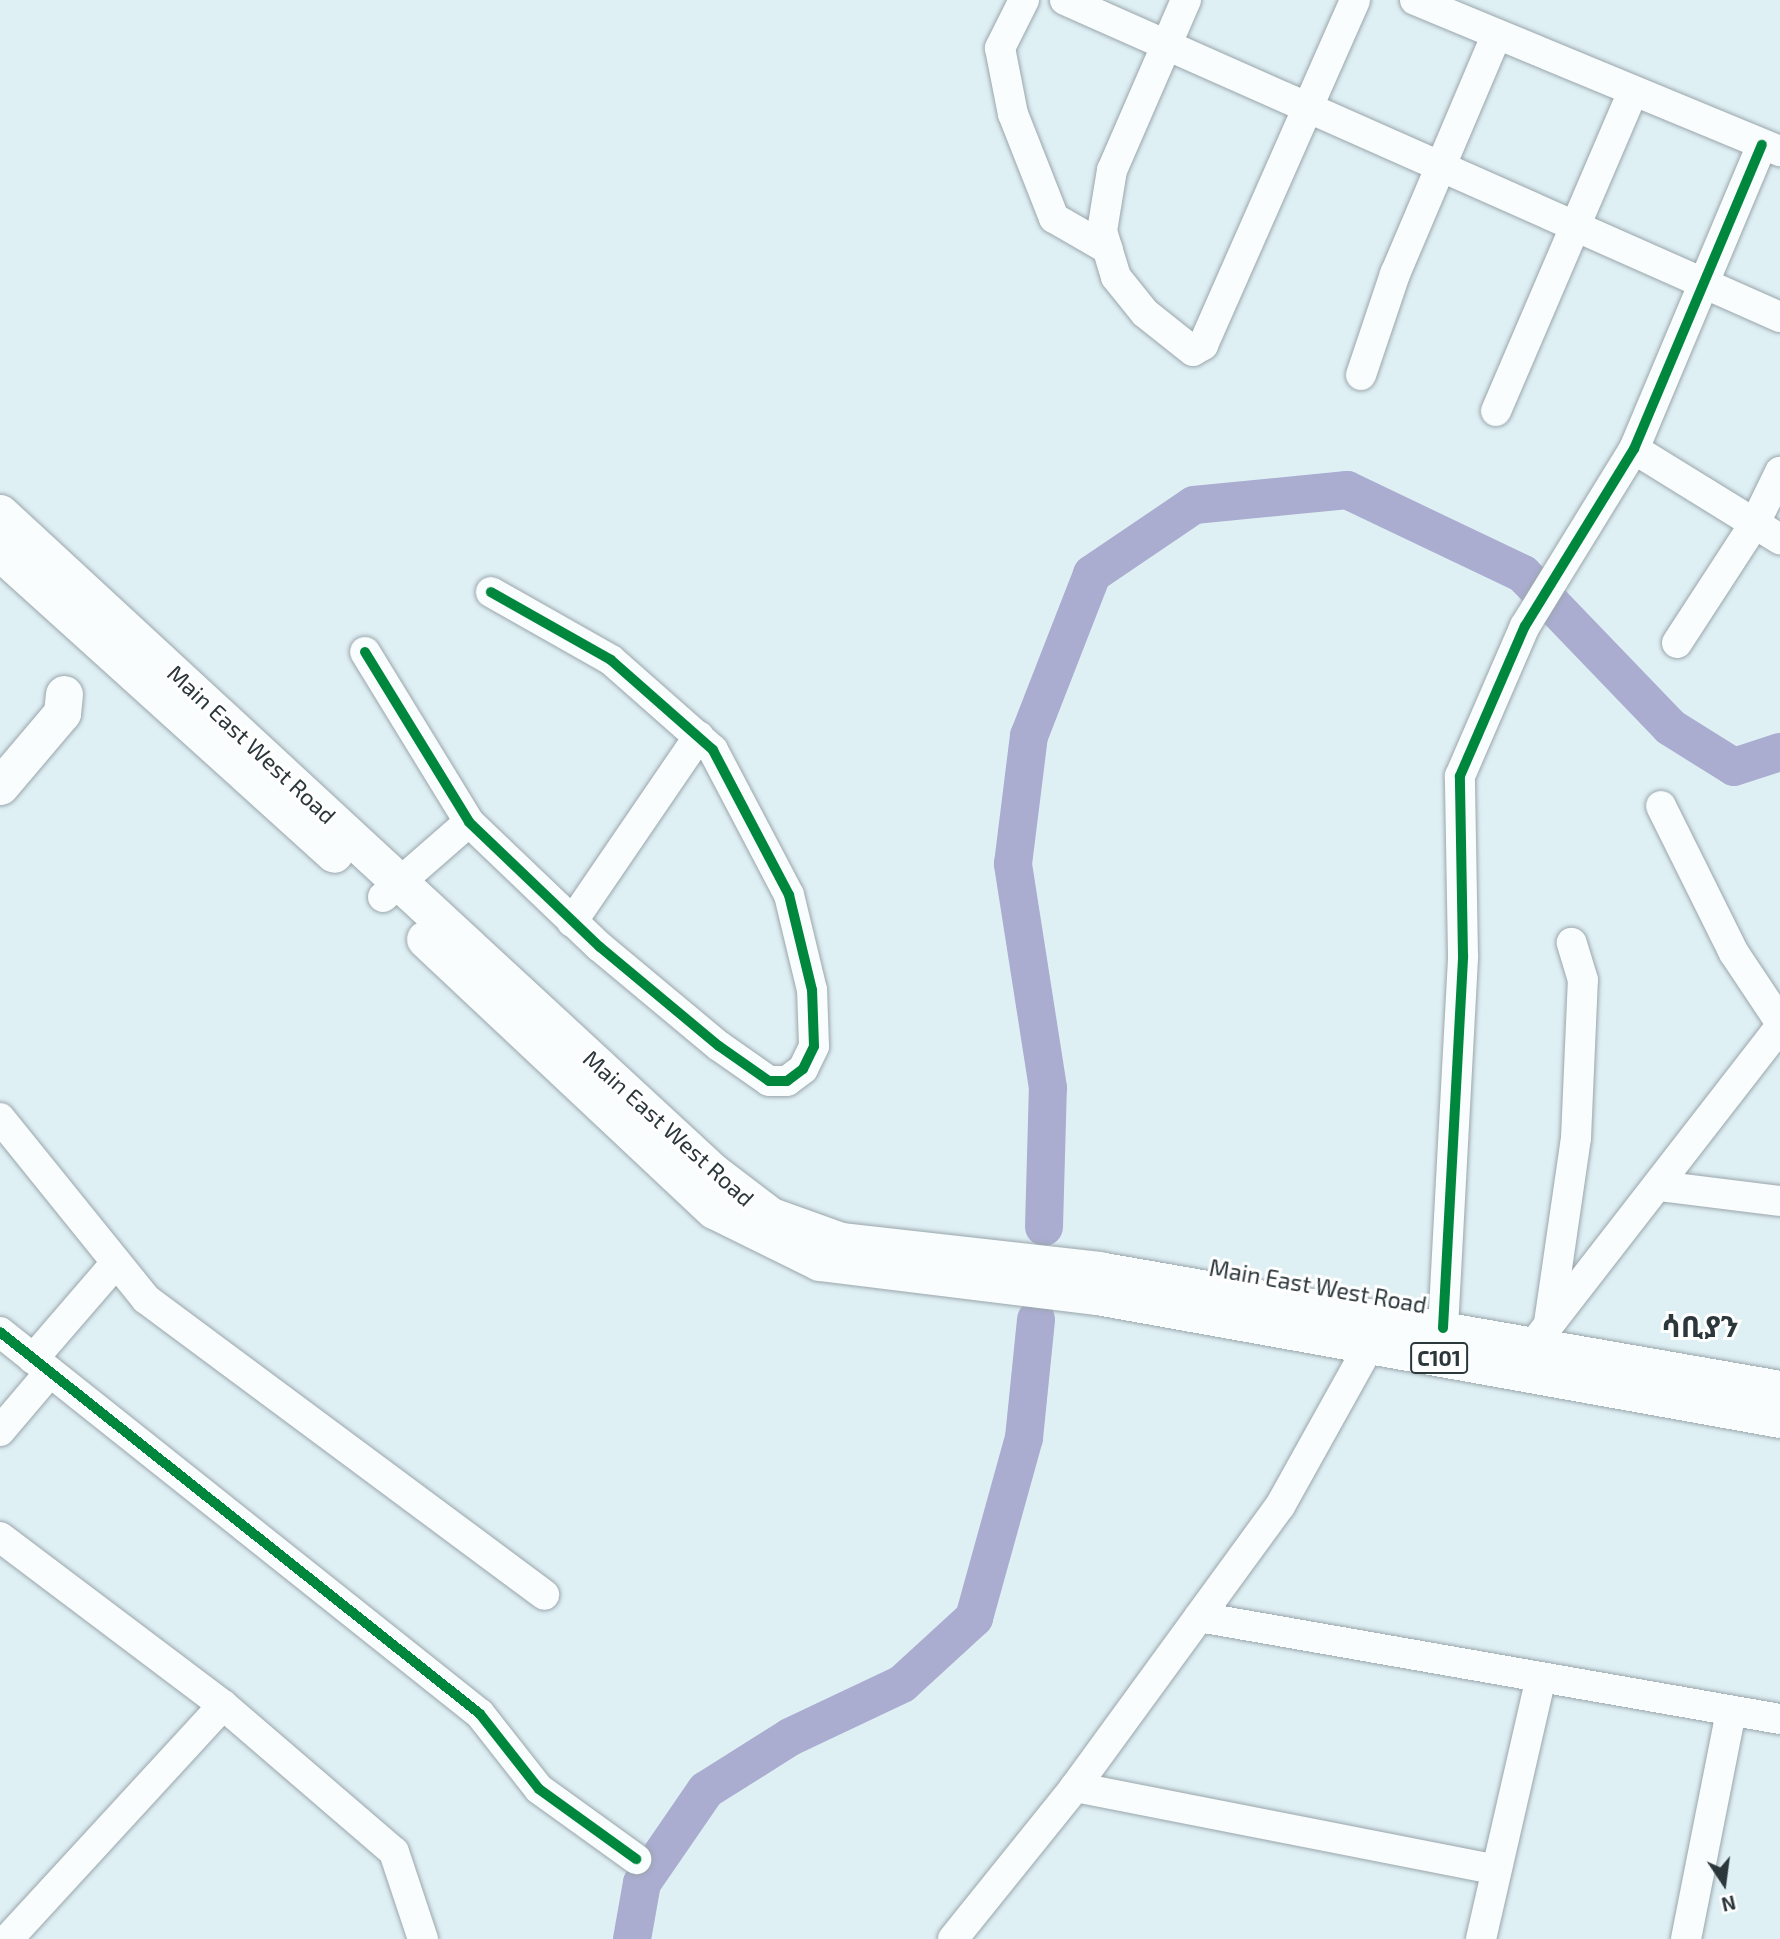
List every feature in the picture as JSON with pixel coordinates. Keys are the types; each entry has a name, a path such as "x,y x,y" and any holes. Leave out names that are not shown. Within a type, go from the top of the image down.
{"main road":[{"name":"Main East West Road","path":"0,513 118,641"},
{"name":"Main East West Road","path":"0,552 118,641 284,791 763,1239 819,1262 907,1263 1098,1283 1378,1331 1780,1419"},
{"path":"0,750 46,697 64,694 118,641"},
{"path":"0,786 62,713 64,694"},
{"name":"Main East West Road","path":"1378,1331 1443,1328 1541,1334 1780,1388"}],"street":[{"path":"1024,0 1000,48 1013,114 1054,218 1108,249"},
{"path":"1065,0 1780,317"},
{"path":"1186,0 1112,170 1102,213 1116,277 1145,313 1199,350 1309,109 1355,0"},
{"path":"1415,0 1496,36 1771,148 1634,449 1525,626 1466,756 1458,797 1463,956 1443,1328"},
{"path":"1361,375 1441,165 1496,36"},
{"path":"1496,411 1633,92"},
{"path":"1634,449 1768,531"},
{"path":"1677,643 1768,531 1780,472"},
{"path":"365,652 469,822 572,922 769,1081 787,1080 803,1069 818,1024 789,895 713,750 611,660 491,592"},
{"path":"572,922 699,736"},
{"path":"1541,1334 1659,1186 1780,1025 1734,953 1661,806"},
{"path":"390,890 469,822"},
{"path":"1541,1334 1576,1138 1583,980 1572,943"},
{"path":"0,1118 85,1216 114,1265 146,1299 258,1386 544,1595"},
{"path":"1659,1186 1780,1201"},
{"path":"0,1431 42,1365 114,1265"},
{"path":"953,1939 1075,1787 1280,1506 1378,1331"},
{"path":"0,1332 480,1714 538,1789 636,1859"},
{"path":"0,1536 223,1705 394,1852 423,1939"},
{"path":"1199,1617 1540,1681 1780,1718"},
{"path":"1481,1939 1494,1869 1540,1681"},
{"path":"8,1939 223,1705"},
{"path":"1686,1939 1731,1711"},
{"path":"1075,1787 1494,1869"}],"waterway":[{"path":"1044,1227 1048,1088 1013,864 1029,736 1092,574 1194,505 1347,490 1523,574 1670,727 1734,767 1780,752"},
{"path":"632,1939 642,1883 706,1790 790,1737 902,1684 974,1618 1024,1438 1036,1320"}],"cycle path":[{"path":"1443,1328 1463,956 1460,776 1525,626 1634,449 1762,145"},
{"path":"365,652 469,822 600,947 719,1046 769,1081 787,1081 803,1069 814,1046 812,990 789,895 713,750 611,660 491,592"},
{"path":"0,1332 480,1714 539,1789 636,1859"}],"district":[{"name":"ሳቢያን","path":"1700,1325"}]}
